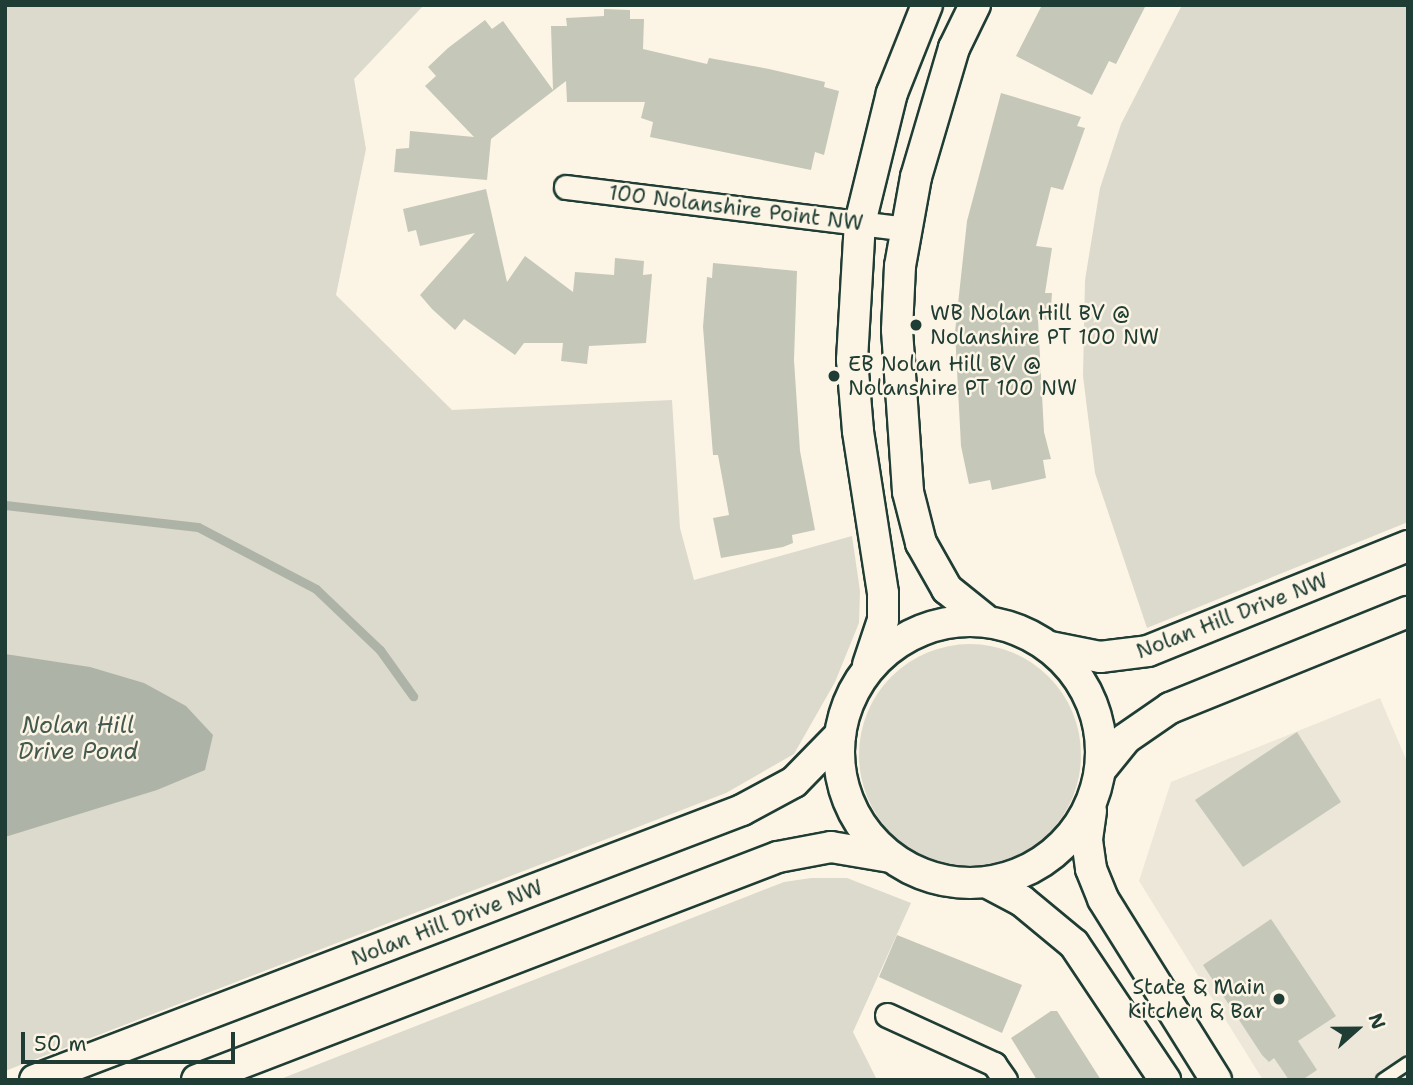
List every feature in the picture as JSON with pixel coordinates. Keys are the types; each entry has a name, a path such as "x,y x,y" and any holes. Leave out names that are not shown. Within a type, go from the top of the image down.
{"street":[{"path":"891,857 866,833 849,803 840,770 840,735 849,702 866,672 883,620 883,593 858,431 852,360 860,223 892,93 927,5"},
{"path":"975,5 954,48 933,114 907,229 897,330 908,492 921,542 947,589 987,621"},
{"name":"100 Nolanshire Point NW","path":"566,187 907,229"},
{"name":"Nolan Hill Drive NW","path":"1051,648 1100,657 1148,651 1408,546"},
{"path":"1101,769 1125,740 1170,708 1408,612"},
{"path":"866,672 890,648 920,630 953,622 987,621 1021,630 1051,648 1074,672 1092,701 1101,735 1101,769 1092,803 1087,840 1091,869 1103,899 1216,1080"},
{"name":"Nolan Hill Drive NW","path":"35,1080 742,810 794,782 840,735"},
{"path":"988,883 1021,874 1051,857 1075,832 1092,803"},
{"path":"197,1080 778,857 831,847 891,857 932,877 988,883 1023,901 1074,944 1165,1080"},
{"path":"887,1015 994,1064 1005,1080"}],"lane":[{"path":"1383,1080 1408,1063"}],"shaded area":[{"path":"5,5 424,5 354,79 366,149 336,295 452,410 672,400 680,528 694,580 852,536 860,591 859,623 835,682 794,754 726,793 5,1071"},
{"path":"1182,5 1408,5 1408,522 1147,628 1095,473 1083,376 1085,280 1100,188 1121,124"},
{"path":"970,644 1012,653 1031,663 1048,677 1062,694 1072,713 1081,755 1072,797 1062,816 1048,833 1031,847 1012,857 970,866 928,857 909,847 892,833 878,816 868,797 859,755 868,713 878,694 892,677 909,663 928,653"},
{"path":"1380,698 1408,764 1408,1080 1263,1080 1139,881 1171,782"},
{"path":"811,878 847,878 911,903 853,1032 877,1080 278,1080 784,882"}],"water":[{"name":"Nolan Hill Drive Pond","path":"5,654 90,667 144,683 186,706 213,735 205,770 157,790 5,837"}],"building":[{"path":"1042,5 1146,5 1116,64 1109,61 1092,95 1016,56"},
{"path":"604,9 630,10 630,19 644,19 643,49 707,64 709,58 769,69 825,82 824,87 839,91 824,155 815,152 811,170 650,137 653,122 641,118 645,102 567,102 566,81 491,139 487,180 394,172 396,149 409,148 410,131 474,137 425,86 436,76 428,67 448,48 485,20 492,29 503,21 553,90 551,26 567,26 566,18 604,16"},
{"path":"1001,93 1081,117 1077,126 1085,128 1063,190 1051,187 1036,246 1052,248 1045,293 1052,293 1050,320 1038,319 1044,432 1051,459 1043,460 1046,478 992,490 990,480 969,484 961,446 955,332 967,221"},
{"path":"486,189 507,282 525,256 573,292 575,272 614,275 615,258 644,261 643,275 652,274 646,343 589,346 587,364 561,361 563,343 524,343 515,355 464,319 455,330 432,309 420,295 475,233 420,246 416,230 408,232 403,209"},
{"path":"713,263 797,271 794,360 800,451 815,530 792,535 793,543 783,547 721,558 713,518 729,515 718,455 713,455 703,327 707,277 712,278"},
{"path":"1297,732 1341,802 1243,867 1195,800"},
{"path":"1271,919 1336,1016 1298,1041 1317,1070 1302,1080 1289,1080 1274,1058 1269,1062 1262,1055 1203,965"},
{"path":"897,935 1022,985 1002,1033 879,977"},
{"path":"1051,1011 1057,1011 1101,1080 1037,1080 1011,1038"}],"waterway":[{"path":"5,505 198,527 316,589 380,650 413,696"}],"place":[{"name":"WB Nolan Hill BV @ Nolanshire PT 100 NW","path":"916,325"},
{"name":"EB Nolan Hill BV @ Nolanshire PT 100 NW","path":"834,376"},
{"name":"State & Main Kitchen & Bar","path":"1279,999"}]}
